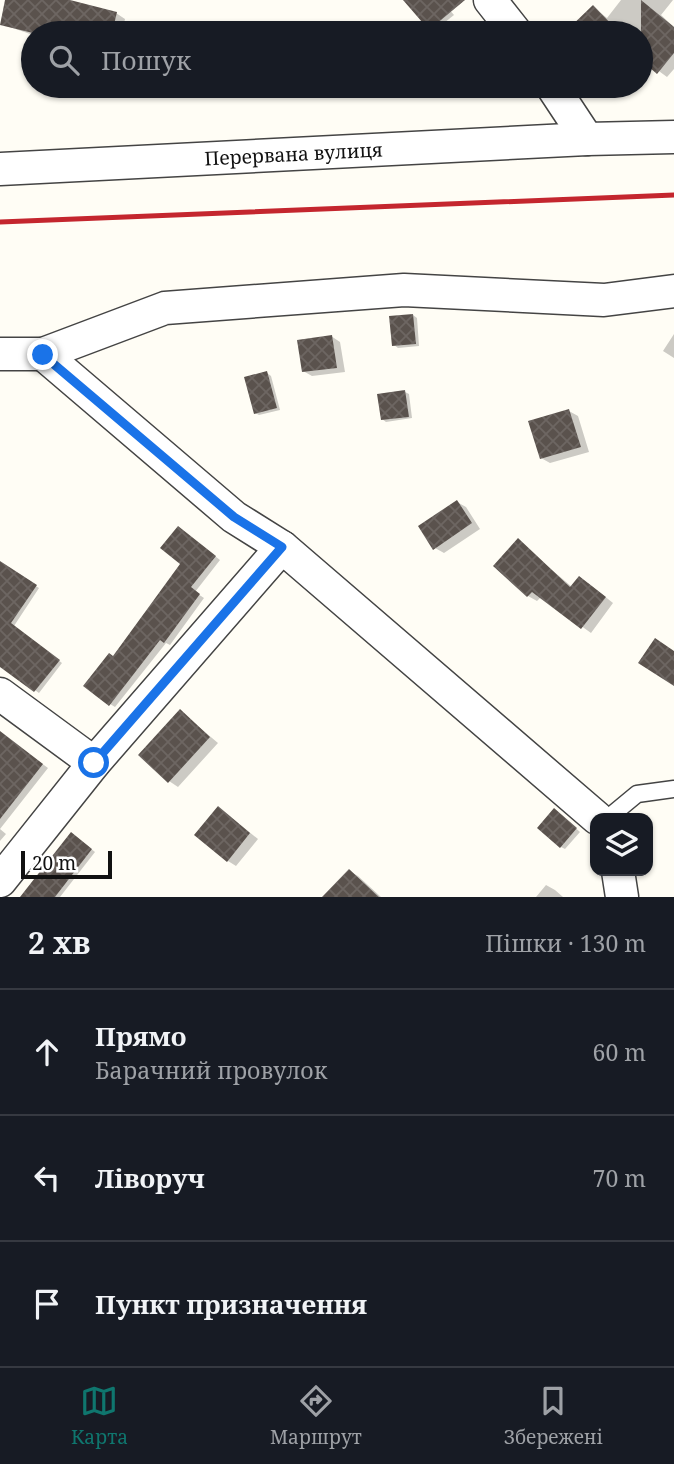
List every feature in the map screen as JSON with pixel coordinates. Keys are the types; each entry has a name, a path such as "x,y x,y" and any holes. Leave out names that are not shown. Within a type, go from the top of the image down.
{"street":[{"path":"490,0 507,21"},
{"path":"560,98 587,139"},
{"name":"Перервана вулиця","path":"0,169 587,139 674,138"},
{"path":"0,354 43,355 165,308 404,290 604,300 674,291"},
{"path":"43,355 234,517 282,547 591,813"},
{"path":"0,881 94,763 282,547"},
{"path":"0,694 94,763"},
{"path":"619,876 622,897"}],"lane":[{"path":"614,813 637,794 674,789"}],"building":[{"path":"5,0 70,0 117,12 115,21 21,21 21,30 0,25"},
{"path":"403,0 465,0 440,21 421,21"},
{"path":"641,0 674,27 674,53 657,74 653,70 653,21 641,21"},
{"path":"593,5 608,21 576,21"},
{"path":"413,314 416,344 392,346 389,316"},
{"path":"332,335 337,368 302,372 297,340"},
{"path":"267,371 277,408 254,414 244,377"},
{"path":"405,390 409,417 381,420 377,394"},
{"path":"569,409 581,447 540,459 528,421"},
{"path":"457,500 472,523 433,550 418,526"},
{"path":"178,526 216,556 191,587 200,594 164,643 160,640 109,706 83,686 109,653 113,656 180,564 160,548"},
{"path":"518,538 570,587 579,576 606,597 581,629 532,592 527,597 493,566"},
{"path":"0,561 37,585 11,623 60,660 34,692 0,667"},
{"path":"655,638 674,651 674,686 638,663"},
{"path":"180,709 210,737 168,783 138,755"},
{"path":"0,731 43,764 0,819"},
{"path":"218,806 250,833 227,862 194,835"},
{"path":"554,808 577,828 560,848 537,828"},
{"path":"71,832 92,849 55,897 20,897"},
{"path":"349,869 379,897 322,897"}],"railway":[{"path":"0,222 674,195"}],"route":[{"path":"43,355 234,517 282,547 94,763"}]}
